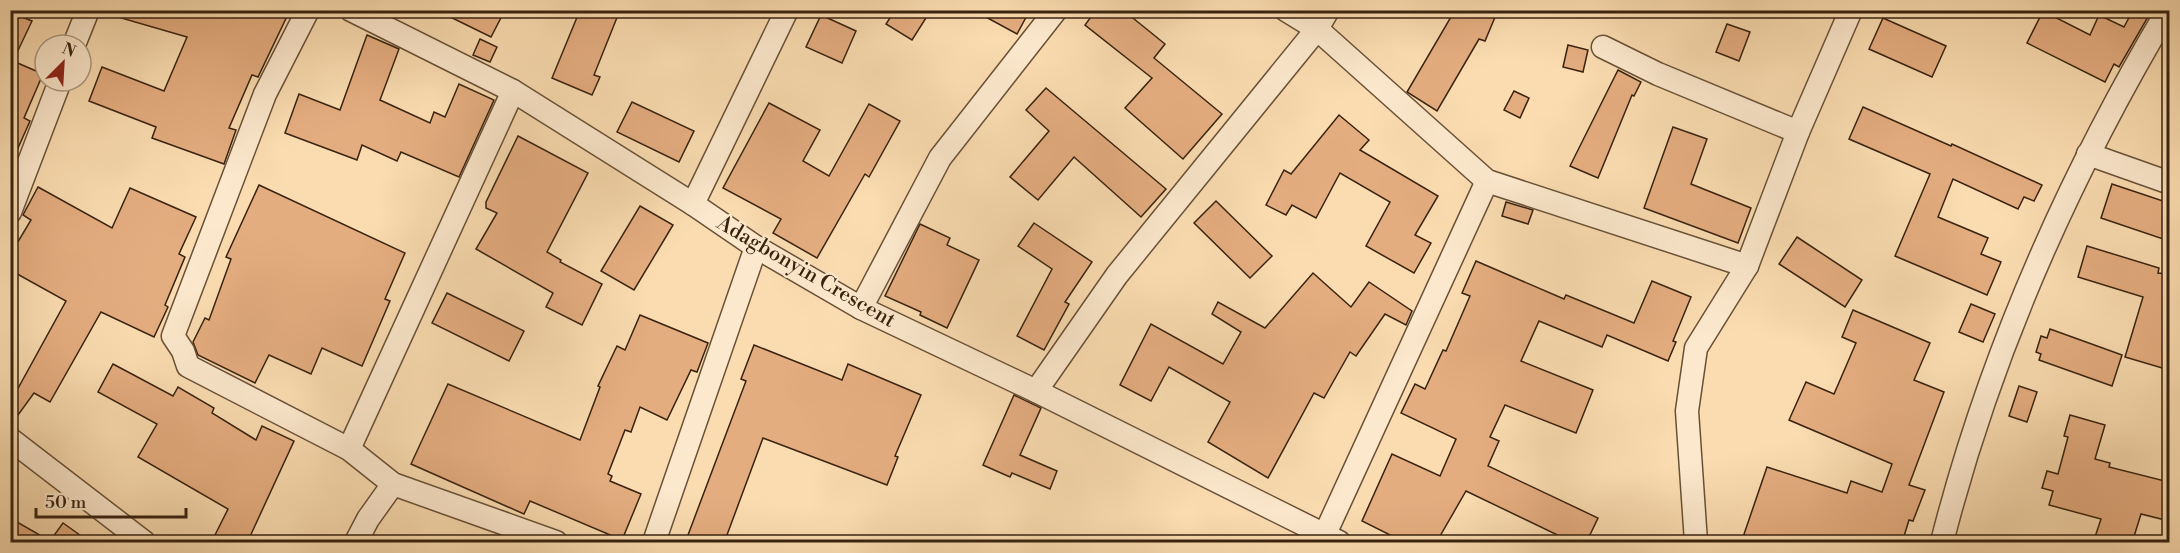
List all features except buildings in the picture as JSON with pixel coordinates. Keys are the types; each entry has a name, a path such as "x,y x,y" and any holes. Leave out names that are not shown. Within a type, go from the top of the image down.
{"street":[{"path":"79,33 88,10"},
{"path":"308,10 265,94 173,336 183,351 188,366 349,448 393,484 556,543"},
{"name":"Adagbonyin Crescent","path":"351,10 513,91 693,204 756,247 861,308 1036,391 1332,538"},
{"path":"693,204 787,10"},
{"path":"861,308 940,158 1056,10"},
{"path":"1286,10 1323,20 1487,181 1747,266"},
{"path":"1696,543 1687,411 1696,348 1747,266 1798,132 1851,10"},
{"path":"1942,543 1962,464 2028,280 2088,154 2168,10"},
{"path":"1036,391 1117,275 1323,20"},
{"path":"1603,47 1658,74 1798,132"},
{"path":"349,448 513,91"},
{"path":"10,212 55,93"},
{"path":"2088,154 2169,183"},
{"path":"1332,538 1487,181"},
{"path":"654,543 756,247"},
{"path":"10,439 144,543"},
{"path":"356,543 368,519 393,484"}]}
